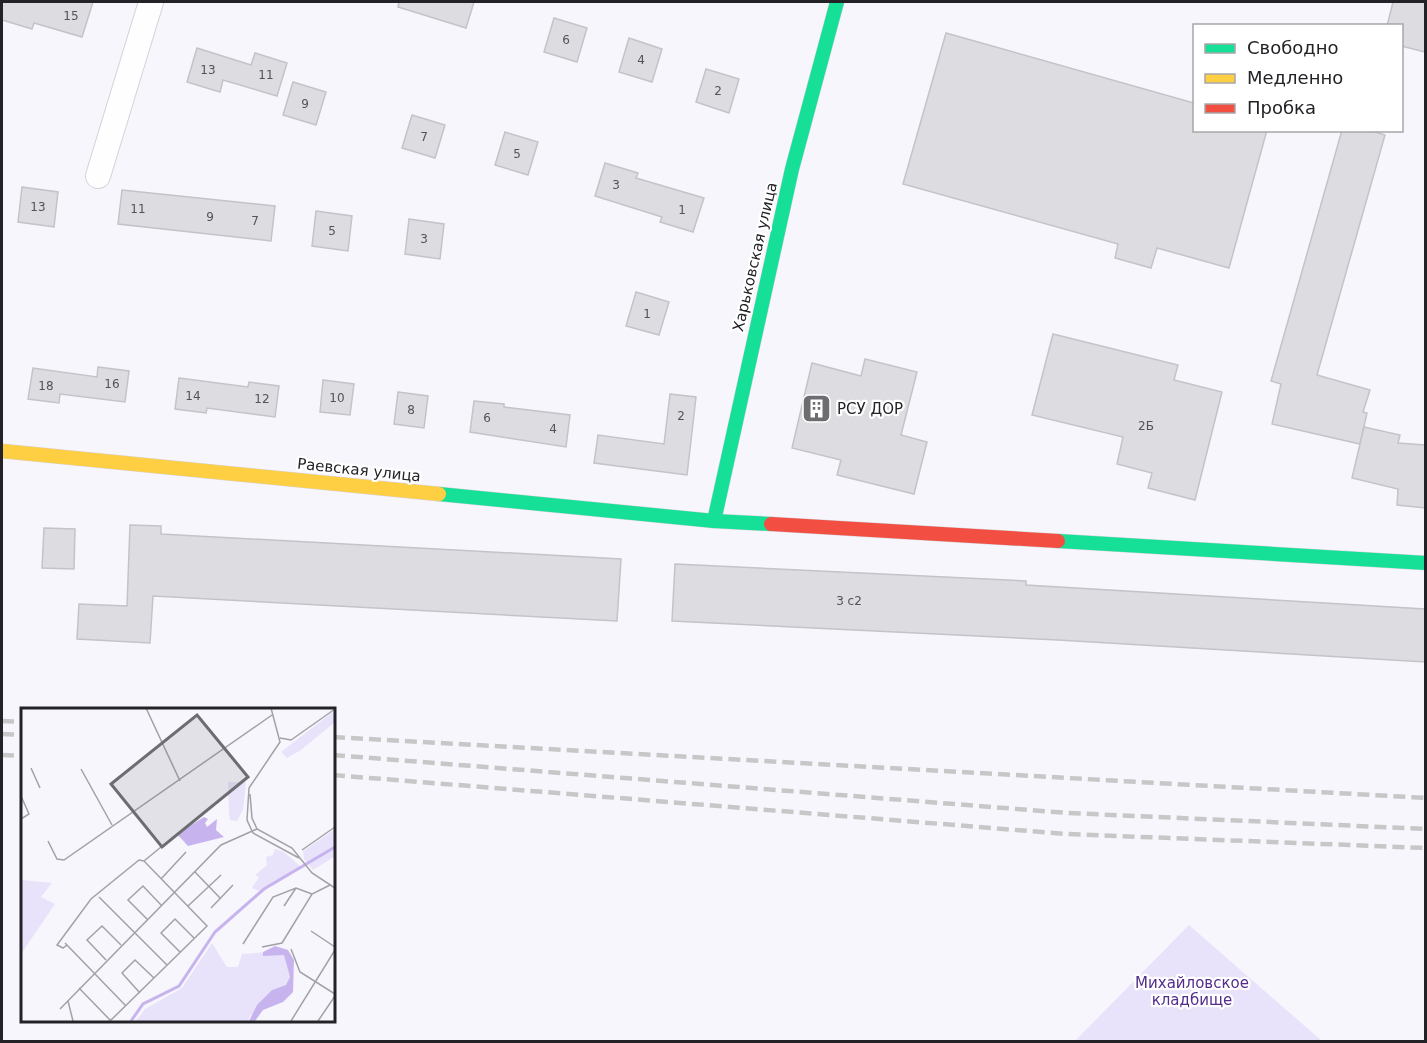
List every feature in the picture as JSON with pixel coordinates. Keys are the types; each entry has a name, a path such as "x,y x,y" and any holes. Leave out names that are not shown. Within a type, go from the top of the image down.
{"street":[{"path":"98,176 152,2"},
{"name":"Харьковская улица","path":"714,521 792,169 837,2"},
{"name":"Раевская улица","path":"2,450 714,521 1425,563"}],"green space":[{"name":"Михайловское кладбище","path":"1189,925 1322,1041 1075,1041"}],"building":[{"path":"2,2 93,2 82,37 34,23 32,29 2,20"},
{"path":"399,2 474,2 466,28 398,7"},
{"path":"1393,2 1425,2 1425,52 1403,46 1403,24 1388,24"},
{"path":"554,18 587,28 577,62 544,52"},
{"path":"946,33 1193,103 1193,132 1266,132 1229,268 1157,248 1151,268 1115,258 1118,244 903,184"},
{"path":"629,38 662,49 652,82 619,72"},
{"path":"197,48 251,65 255,53 287,63 277,96 223,80 220,92 187,82"},
{"path":"706,69 739,79 729,113 696,102"},
{"path":"293,82 326,92 316,125 283,115"},
{"path":"412,115 445,125 435,158 402,148"},
{"path":"505,132 538,142 528,175 495,165"},
{"path":"1341,132 1375,132 1385,135 1317,375 1370,390 1363,412 1367,413 1360,444 1272,424 1281,384 1271,381"},
{"path":"605,163 638,173 636,178 704,198 693,232 660,222 662,217 595,196"},
{"path":"22,187 58,192 54,227 18,222"},
{"path":"122,190 275,206 271,241 118,224"},
{"path":"316,211 352,216 348,251 312,246"},
{"path":"409,219 444,224 440,259 405,254"},
{"path":"636,292 669,302 659,335 626,326"},
{"path":"1053,334 1178,365 1174,380 1222,392 1195,500 1148,488 1152,473 1117,464 1123,437 1032,415"},
{"path":"865,359 917,372 901,435 927,442 914,494 837,475 841,460 792,448 812,363 861,376"},
{"path":"98,367 129,371 125,402 60,394 59,403 28,399 33,368 97,377"},
{"path":"179,378 248,387 249,382 279,386 275,417 207,408 206,413 175,409"},
{"path":"323,380 354,384 350,415 320,412"},
{"path":"398,392 428,396 424,428 394,424"},
{"path":"670,394 696,397 687,475 594,463 598,435 664,444"},
{"path":"474,401 570,415 566,447 470,432"},
{"path":"1364,427 1400,435 1398,443 1425,445 1425,508 1397,505 1398,489 1352,478"},
{"path":"130,525 161,526 161,534 621,559 617,621 153,596 150,643 77,639 79,604 127,606"},
{"path":"44,528 75,529 74,569 42,568"},
{"path":"675,564 1026,581 1026,585 1425,609 1425,662 1058,640 672,621"}],"railway":[{"path":"2,721 21,722"},
{"path":"2,734 21,735"},
{"path":"334,737 1426,798"},
{"path":"2,755 21,756"},
{"path":"334,755 1068,813 1426,829"},
{"path":"334,775 1066,834 1426,848"}],"traffic: fast":[{"path":"714,521 792,169 837,2"},
{"path":"439,494 714,521 771,524"},
{"path":"1058,541 1426,563"}],"traffic: slow":[{"path":"2,451 439,494"}],"traffic: jam":[{"path":"771,524 1058,541"}],"place":[{"name":"РСУ ДОР","path":"816,409"}]}
